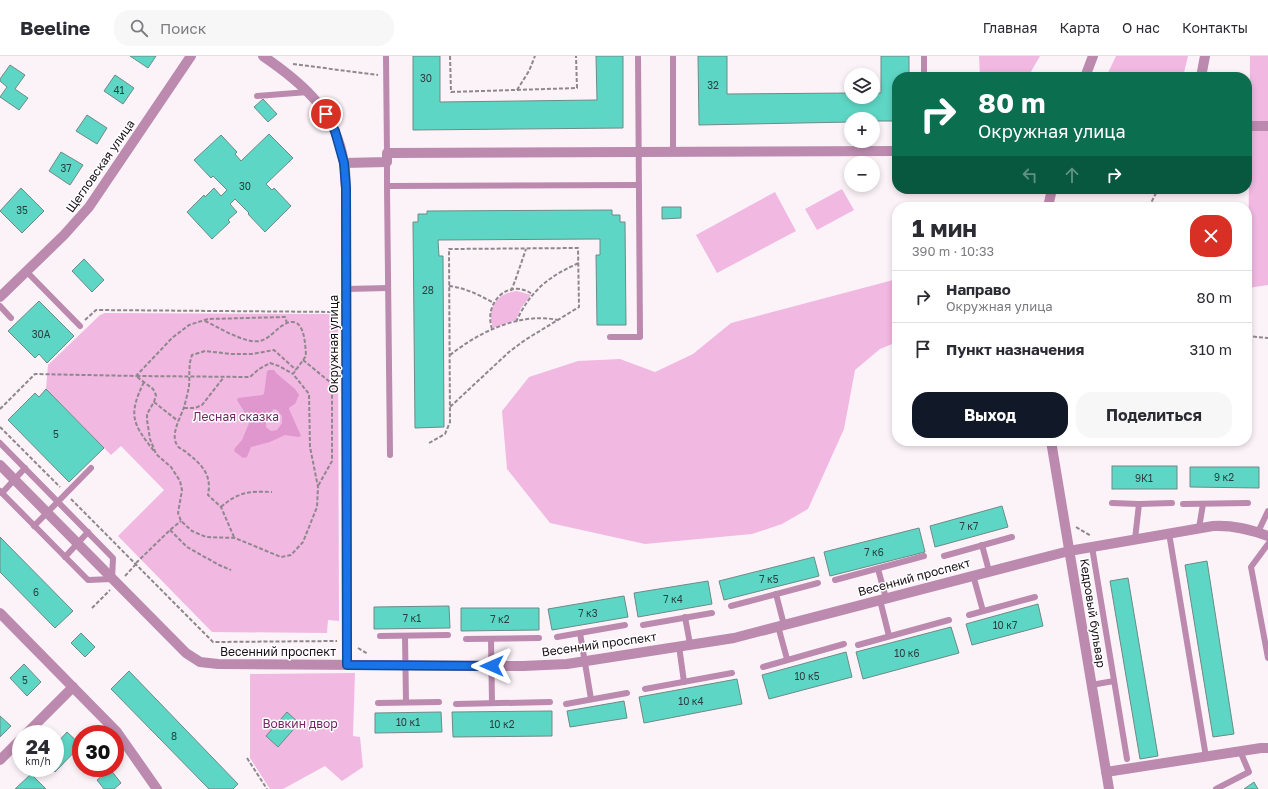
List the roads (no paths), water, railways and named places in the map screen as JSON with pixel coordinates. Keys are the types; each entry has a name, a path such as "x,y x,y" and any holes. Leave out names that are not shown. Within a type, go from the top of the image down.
{"street":[{"name":"Щегловская улица","path":"0,297 64,235 89,207 191,56"},
{"name":"Окружная улица","path":"263,56 291,76 317,101 335,131 344,163 346,188 347,665"},
{"path":"1087,72 1093,56"},
{"path":"1202,72 1205,56"},
{"path":"1252,126 1268,126"},
{"path":"344,163 387,158 639,151 892,151"},
{"name":"Кедровый бульвар","path":"1052,446 1109,789"},
{"name":"Весенний проспект","path":"0,465 186,653 200,662 218,664 554,665 734,638 973,575 1095,546 1199,528 1227,525 1241,527 1263,534"},
{"path":"0,613 117,732 157,789"},
{"path":"35,725 73,687"},
{"path":"0,760 12,748"},
{"path":"1106,772 1268,748"}],"lane":[{"path":"386,56 390,456"},
{"path":"610,337 640,337 638,56"},
{"path":"673,56 673,152"},
{"path":"924,56 924,72"},
{"path":"257,96 308,92"},
{"path":"387,186 639,185"},
{"path":"26,271 80,326"},
{"path":"346,289 388,288"},
{"path":"0,306 11,318"},
{"path":"0,443 25,468 58,502 88,532 113,558 112,578 88,580 1,492 25,468"},
{"path":"34,526 92,468"},
{"path":"1112,504 1172,503"},
{"path":"1183,504 1248,503"},
{"path":"1135,539 1139,504"},
{"path":"1199,528 1203,504"},
{"path":"1263,534 1268,511"},
{"path":"65,557 88,532"},
{"path":"1169,533 1206,757"},
{"path":"944,556 1012,537"},
{"path":"1268,544 1251,567 1268,658"},
{"path":"982,545 989,571"},
{"path":"1095,546 1114,681 1127,759"},
{"path":"835,580 924,556"},
{"path":"878,569 889,636"},
{"path":"973,575 983,611"},
{"path":"731,606 818,583"},
{"path":"776,594 787,659"},
{"path":"969,615 1035,597"},
{"path":"643,625 712,612"},
{"path":"685,617 690,644"},
{"path":"858,645 948,620"},
{"path":"557,637 625,625"},
{"path":"580,633 591,698"},
{"path":"380,636 448,635"},
{"path":"404,636 406,702"},
{"path":"466,639 539,638"},
{"path":"491,639 492,703"},
{"path":"763,667 844,644"},
{"path":"678,646 684,682"},
{"path":"644,689 732,673"},
{"path":"1091,685 1114,681"},
{"path":"566,704 591,698 627,693"},
{"path":"378,703 440,702"},
{"path":"456,704 550,702"},
{"path":"1216,789 1248,772 1240,751"}],"park label":[{"name":"Лесная сказка","path":"236,416"},
{"name":"Вовкин двор","path":"300,723"}]}
